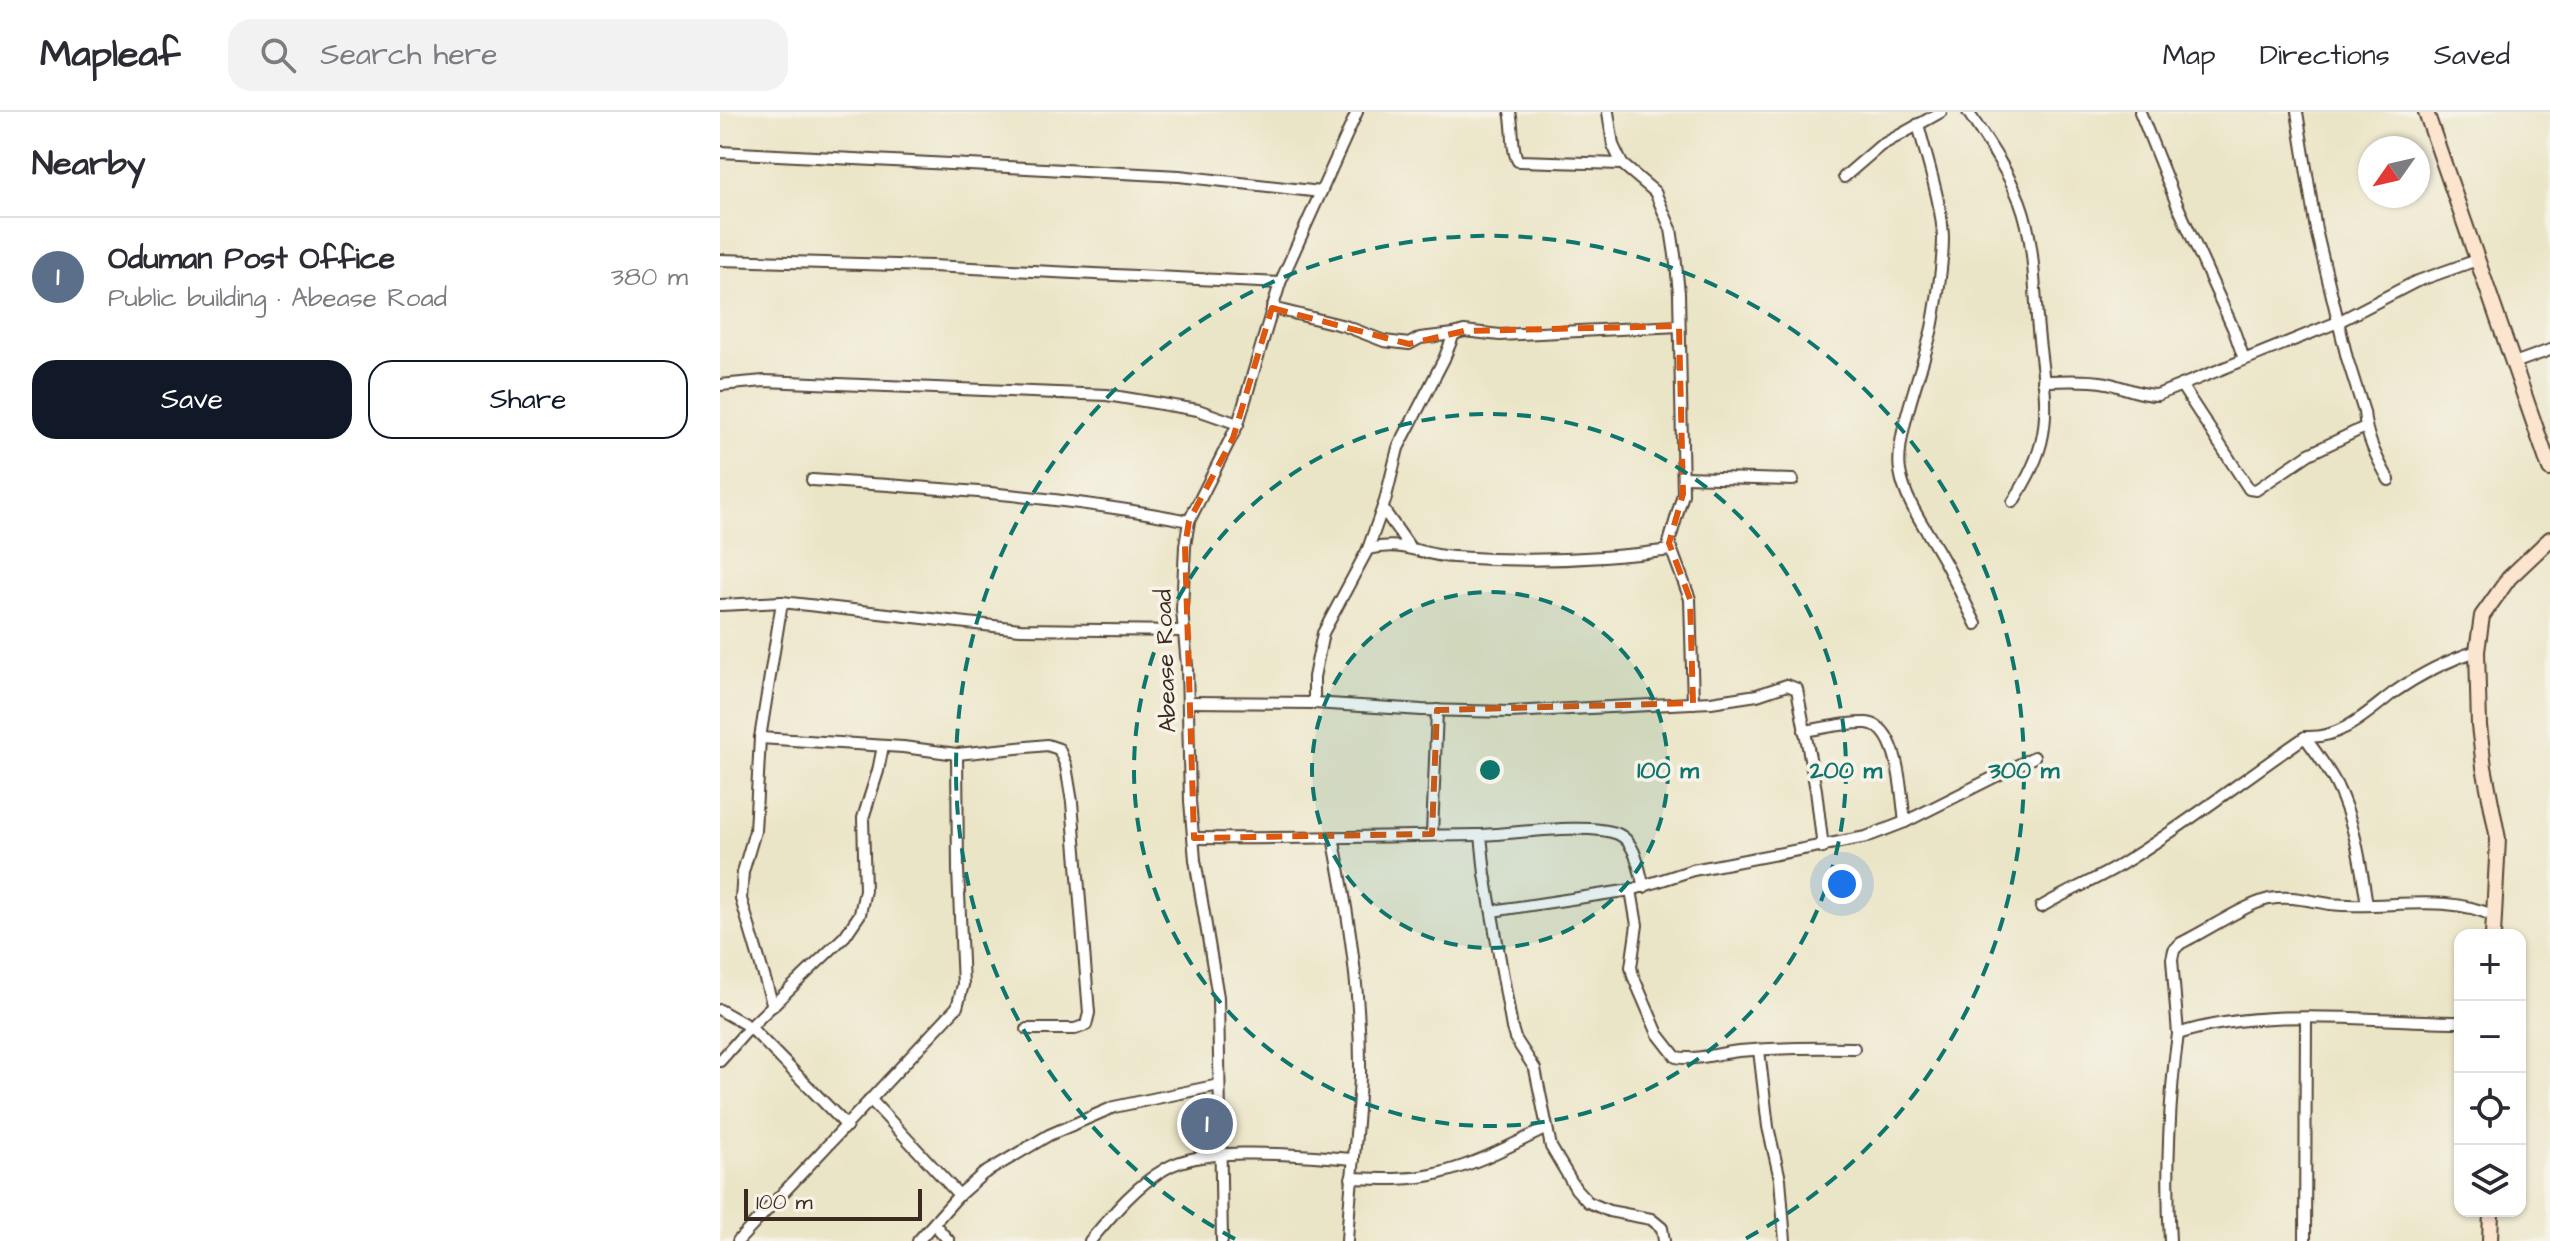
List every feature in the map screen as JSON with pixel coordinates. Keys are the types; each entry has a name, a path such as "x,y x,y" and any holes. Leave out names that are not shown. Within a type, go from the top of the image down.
{"street":[{"name":"Abease Road","path":"1222,1241 1215,968 1194,838 1182,575 1189,521 1238,424 1280,283 1357,112"},
{"path":"1510,112 1515,158 1518,161 1622,164"},
{"path":"1608,112 1613,145 1622,164 1655,192 1671,229 1679,293 1684,477 1683,494 1672,529 1671,550 1690,599 1693,703"},
{"path":"1844,177 1880,146 1941,112"},
{"path":"1968,112 2004,167 2021,205 2029,243 2045,414 2043,437 2032,467 2013,502"},
{"path":"2140,112 2244,359"},
{"path":"2297,112 2308,192 2338,322 2364,412 2365,427 2376,458 2389,480"},
{"path":"2426,112 2550,469"},
{"path":"1918,124 1943,235 1942,255 1933,324 1900,452 1900,471 1919,516 1976,624"},
{"path":"720,152 1179,176 1321,192"},
{"path":"720,260 979,268 1280,283"},
{"path":"2043,381 2089,381 2116,385 2145,395 2157,395 2338,322 2415,282 2477,260"},
{"path":"1272,308 1345,326 1384,341 1409,344 1420,338 1464,331 1500,335 1679,326"},
{"path":"1314,703 1314,677 1323,633 1368,549 1383,509 1398,448 1454,334"},
{"path":"2514,363 2550,350"},
{"path":"720,385 764,381 1107,395 1198,410 1238,424"},
{"path":"2181,385 2249,489 2256,490 2309,454 2365,427"},
{"path":"1684,477 1793,480"},
{"path":"812,480 977,490 1113,506 1189,521"},
{"path":"1383,509 1409,546"},
{"path":"2493,929 2497,826 2482,750 2477,651 2482,616 2493,596 2550,539"},
{"path":"1368,549 1396,544 1437,555 1603,558 1671,550"},
{"path":"720,605 782,602 1020,629 1184,631"},
{"path":"773,1006 741,899 743,872 755,831 760,738 782,602"},
{"path":"2041,907 2124,863 2305,737 2320,738 2347,726 2370,714 2393,693 2435,667 2477,651"},
{"path":"1188,702 1314,703 1510,712 1693,703 1757,695 1787,685 1797,689 1816,790 1823,848"},
{"path":"1432,834 1437,710"},
{"path":"1804,731 1867,723 1878,726 1888,735 1905,822"},
{"path":"2305,737 2336,783 2343,801 2358,852 2367,905"},
{"path":"760,738 957,754 1047,745 1059,749 1066,766 1072,802 1089,1013 1086,1025 1075,1029 1027,1029"},
{"path":"720,1061 750,1027 845,936 860,914 865,890 863,818 883,746"},
{"path":"738,1241 957,1007 963,985 958,886 957,754"},
{"path":"1492,911 1631,890 1693,870 1823,848 1866,837 1905,822 2034,757"},
{"path":"1194,838 1603,831 1628,840 1644,887"},
{"path":"1481,835 1512,1028 1535,1069 1545,1129 1557,1158 1588,1202 1609,1211 1651,1219 1662,1228 1664,1241"},
{"path":"1333,837 1357,986 1360,1078 1347,1241"},
{"path":"1631,890 1637,925 1631,967 1633,976 1651,1019 1676,1057 1686,1059 1802,1046 1854,1048"},
{"path":"2170,1241 2168,1194 2178,1034 2172,959 2174,950 2181,943 2267,900 2307,898 2328,904 2462,905 2494,916"},
{"path":"720,1010 750,1027 847,1126"},
{"path":"2178,1034 2228,1022 2270,1018 2454,1022"},
{"path":"2305,1241 2306,1019"},
{"path":"1759,1050 1768,1127 1780,1179 1785,1241"},
{"path":"918,1241 959,1195 996,1165 1049,1135 1127,1103 1219,1085"},
{"path":"870,1099 959,1195"},
{"path":"1351,1178 1383,1179 1437,1174 1485,1157 1545,1129"},
{"path":"1090,1241 1140,1188 1167,1168 1190,1159 1222,1155 1354,1159"},
{"path":"2490,1241 2491,1217"},
{"path":"934,1224 949,1241"}],"highlighted area":[{"path":"1272,308 1409,344 1464,331 1679,326 1683,494 1669,543 1690,599 1693,703 1437,710 1432,834 1194,838 1185,546 1189,521 1233,438"}],"place":[{"name":"Oduman Post Office","path":"1207,1124"}]}
